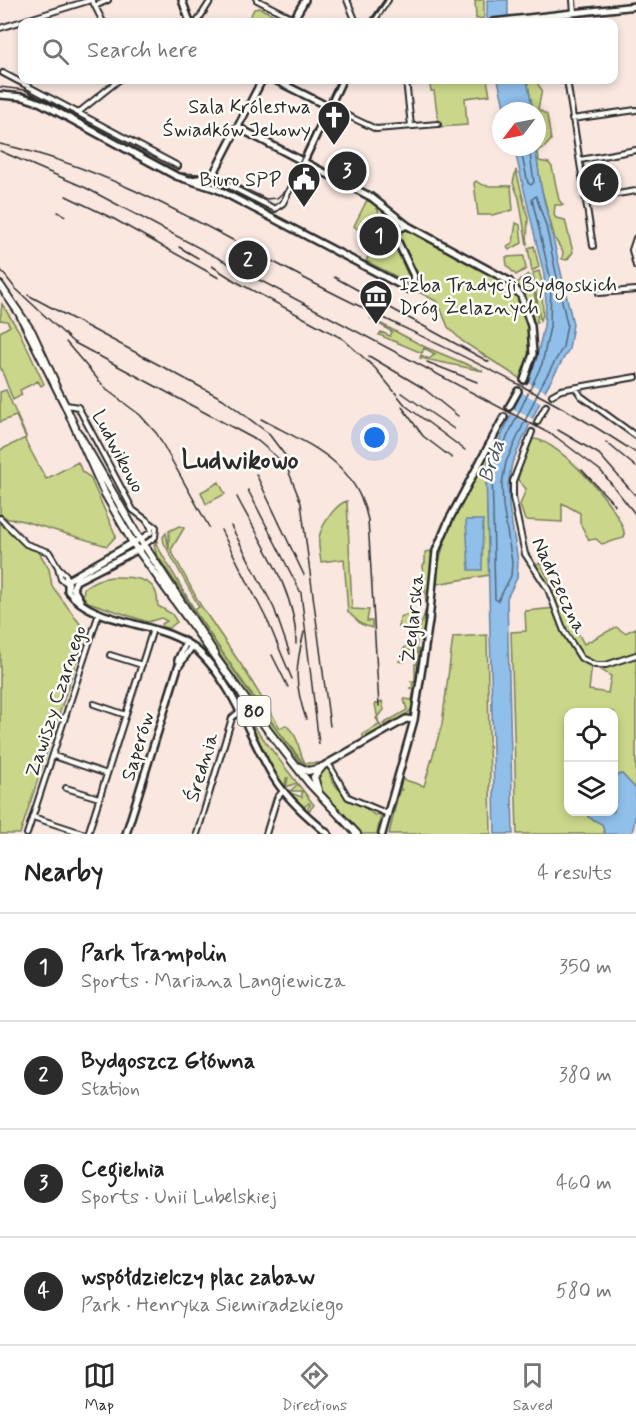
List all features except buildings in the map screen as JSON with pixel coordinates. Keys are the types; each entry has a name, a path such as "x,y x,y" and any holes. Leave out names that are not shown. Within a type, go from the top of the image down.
{"main road":[{"name":"80","path":"0,285 40,348 105,494 133,543 292,761 357,834"},
{"name":"80","path":"79,434 142,542 212,646 218,661"},
{"path":"292,761 307,771 325,765"},
{"path":"325,765 314,780 326,801"}],"street":[{"path":"33,18 92,0 101,18"},
{"path":"95,6 108,0"},
{"path":"182,0 189,18"},
{"path":"199,18 211,0"},
{"path":"257,0 290,18"},
{"path":"297,18 305,0"},
{"path":"347,0 354,18"},
{"path":"377,18 388,0"},
{"path":"573,0 574,13"},
{"path":"529,18 636,6"},
{"path":"0,28 18,23"},
{"path":"3,73 18,81"},
{"path":"24,84 178,166"},
{"path":"79,112 114,84"},
{"path":"213,187 212,177 260,84"},
{"path":"283,84 376,129 438,124"},
{"path":"190,181 212,177 275,209 283,203 340,84"},
{"path":"406,84 411,126"},
{"path":"568,84 593,246"},
{"path":"0,95 23,97 41,103 176,176 213,187 408,289 413,284 414,276 395,236 391,213"},
{"path":"572,119 636,110"},
{"path":"237,127 371,197 407,225 496,272 513,285 527,310 532,336 532,359 524,380"},
{"path":"580,160 636,150"},
{"path":"586,199 636,191"},
{"path":"395,236 398,230 407,225"},
{"path":"636,238 632,249 636,266"},
{"path":"599,293 636,290"},
{"path":"552,395 559,391 636,378"},
{"path":"576,388 581,396 636,436"},
{"path":"509,407 518,391"},
{"name":"Ludwikowo","path":"65,405 78,407 132,508 153,522 157,530 155,537 142,542"},
{"path":"537,422 546,406"},
{"name":"Żeglarska","path":"382,834 414,720 429,621 436,551 449,520 504,417"},
{"name":"Nadrzeczna","path":"532,432 516,472 513,490 525,554 549,589 564,631 581,658 595,665 606,665 636,655"},
{"path":"0,518 27,543 49,552 58,567 59,577 69,584 77,597 88,607 153,629 192,646 210,665 283,791 321,832 328,834"},
{"path":"69,584 133,543 142,542"},
{"path":"69,584 138,550 142,542"},
{"name":"Zawiszy Czarnego","path":"27,834 99,612"},
{"path":"33,817 86,834 153,629"},
{"name":"Saperów","path":"126,834 186,642"},
{"name":"Saperów","path":"178,667 192,646"},
{"path":"111,655 142,665"},
{"path":"94,704 126,715"},
{"name":"Średnia","path":"197,834 232,718 239,712"},
{"path":"388,814 348,797 325,765 406,719 414,720"},
{"path":"53,756 107,774"},
{"path":"66,788 99,798"},
{"path":"266,834 277,798 283,791"}],"green space":[{"path":"475,0 484,0 484,18 476,18"},
{"path":"260,8 279,18 250,18 254,9"},
{"path":"430,84 488,84 490,95 465,98 467,125 439,127 434,91 431,91"},
{"path":"528,84 538,84 542,90 539,102 531,102"},
{"path":"15,92 33,95 178,173 44,102"},
{"path":"546,114 547,115 551,140 546,146"},
{"path":"536,156 539,156 539,161 549,163 552,167 559,200 563,205 555,205 554,215 556,218 565,220 573,252 567,260 562,259 563,252 555,239 541,187"},
{"path":"516,170 528,218 527,245 519,198 513,183"},
{"path":"179,173 201,175 201,178"},
{"path":"476,181 488,186 511,186 513,210 492,215 478,215 474,183"},
{"path":"367,200 375,204 409,277 403,280 366,261 374,244 354,226"},
{"path":"516,223 520,225 522,243 509,250 507,247 513,242"},
{"path":"406,228 503,279 513,290 525,313 528,326 529,353 522,380 462,341 448,327 438,302 417,291 420,278 415,274 398,237 400,231"},
{"path":"534,246 539,267 532,271 528,248"},
{"path":"524,256 526,269 516,275 507,266 506,257"},
{"path":"539,271 542,282 543,316 540,320 533,273"},
{"path":"528,274 532,278 537,305 537,322 534,324 531,306 516,284"},
{"path":"2,304 19,331 44,384 41,386 38,381 20,390 22,395 13,400 0,366 0,332 10,326 7,321 0,320"},
{"path":"370,318 425,347 483,371 420,358 421,355 429,359 435,354 424,348 422,353 379,335 381,332 390,336 392,332"},
{"path":"6,390 26,437 16,416 0,422 0,392"},
{"path":"25,438 46,479 78,462 82,472 90,477 116,536 107,546 20,520 8,519 0,514 0,450"},
{"path":"533,439 544,442 558,451 589,480 616,513 623,528 624,538 602,544 596,539 589,540 580,523 580,513 562,503 562,522 525,520 520,505 526,489 518,480"},
{"path":"487,456 490,457 486,469 489,575 436,584 447,534 469,484"},
{"path":"219,482 225,494 206,504 201,492"},
{"path":"347,501 352,609 369,610 367,621 372,621 372,628 361,624 348,612 344,559 321,562 320,533 333,511"},
{"path":"0,523 39,552 49,569 52,586 86,632 20,834 0,834"},
{"path":"179,526 184,528 171,550 201,606 246,672 280,728 286,725 295,736 305,763 322,763 313,767 305,765 285,740 210,634 156,553 154,545 158,540 156,544 194,609 199,607 164,543 163,537 166,533 169,549 169,531"},
{"path":"430,551 432,555 429,598 426,603 423,565 425,552"},
{"path":"155,553 249,693 302,764 310,768 321,765 313,769 305,769 291,755 256,708 152,554"},
{"path":"540,563 584,644 616,627 625,633 636,628 636,653 608,663 595,662 606,665 636,655 636,789 622,774 618,775 618,708 564,708 564,816 588,816 602,824 605,834 517,834 511,632 526,631 525,611 556,608 532,566","holes":["592,664 611,676 608,693 589,690"]},
{"path":"112,577 146,581 155,590 158,606 172,614 177,622 169,628 162,627 162,624 167,621 161,618 148,622 88,602 83,596 84,588 101,579"},
{"path":"426,609 423,633 418,633 416,649 421,650 423,635 421,652 408,650 406,659 403,662 398,661 402,661 403,650 420,628"},
{"path":"412,613 418,622 415,630 410,631 413,630 413,626 399,627 400,617"},
{"path":"487,635 491,834 389,834 399,791 402,790 400,788 402,779 424,786 442,724 453,637"},
{"path":"416,653 421,653 413,707 408,713 385,727 383,724 407,710 404,699 412,700 414,689 409,688 412,688 413,683 410,681 415,682 415,664 417,664 419,654"},
{"path":"382,701 384,710 377,717 375,704"},
{"path":"237,704 297,783 286,787 288,778 286,778 285,787 279,782"},
{"path":"378,722 382,728 363,739 363,734 379,725"},
{"path":"327,767 334,783 344,794 374,815 381,814 377,834 361,834 318,786 316,781 320,771"},
{"path":"298,784 314,805 309,811 307,809 309,803 304,807 290,793 302,797 302,791 290,791"}],"water":[{"path":"487,0 508,0 508,18 487,18"},
{"path":"499,84 528,84 531,102 503,102"},
{"name":"Brda","path":"516,156 536,156 541,187 573,324 569,349 546,389 512,463 508,485 518,561 517,578 507,598 513,834 495,834 486,469 536,361 544,326 546,303 544,275"},
{"path":"466,520 483,520 482,570 469,570"},
{"path":"622,774 636,789 633,830 631,834 605,834 602,824 588,817 618,816 618,775"}],"pier":[{"path":"524,380 548,393 543,404 519,391"},
{"path":"511,408 535,420 532,426 508,413"}],"tunnel":[{"path":"518,391 524,380"},
{"path":"546,406 552,395"},
{"path":"532,432 537,422"}],"tram line":[{"path":"374,18 386,0"},
{"path":"0,75 21,86"},
{"path":"0,87 25,90 180,173 217,175 266,199 277,198 287,189 337,84"}],"railway":[{"path":"0,144 87,170 170,207 331,292 524,387 636,453"},
{"path":"0,151 86,188 556,437 601,471 636,515"},
{"path":"66,196 114,219 219,278"},
{"path":"58,212 65,216"},
{"path":"179,247 198,258"},
{"path":"212,266 235,281 343,339 375,368 406,406 465,450"},
{"path":"0,269 15,288 73,342 258,441 286,465 301,503 330,726"},
{"path":"334,277 489,362"},
{"path":"28,295 223,399 268,433 287,458"},
{"path":"66,342 107,390 140,415 157,434 209,527"},
{"path":"369,356 423,388 458,416"},
{"path":"427,362 477,382"},
{"path":"402,393 454,429"},
{"path":"402,407 423,436 452,458"},
{"path":"261,419 328,457 353,483 362,500 368,520 379,706"},
{"path":"558,430 599,454 635,495"},
{"path":"606,442 636,467"},
{"path":"582,470 615,505"},
{"path":"256,474 304,575"},
{"path":"248,490 301,593 319,744"},
{"path":"237,497 284,587 295,625 296,644"},
{"path":"231,526 274,608 290,654"},
{"path":"221,530 269,624 292,679"},
{"path":"304,632 297,676 299,695 306,719"},
{"path":"272,655 288,687"}],"place":[{"name":"Sala Królestwa Świadków Jehowy","path":"334,146"},
{"name":"Cegielnia","path":"347,171"},
{"name":"współdzielczy plac zabaw","path":"599,183"},
{"name":"Biuro SPP","path":"304,208"},
{"name":"Park Trampolin","path":"379,236"},
{"name":"Bydgoszcz Główna","path":"248,260"},
{"name":"Izba Tradycji Bydgoskich Dróg Żelaznych","path":"376,325"}],"district":[{"name":"Ludwikowo","path":"240,459"}]}
